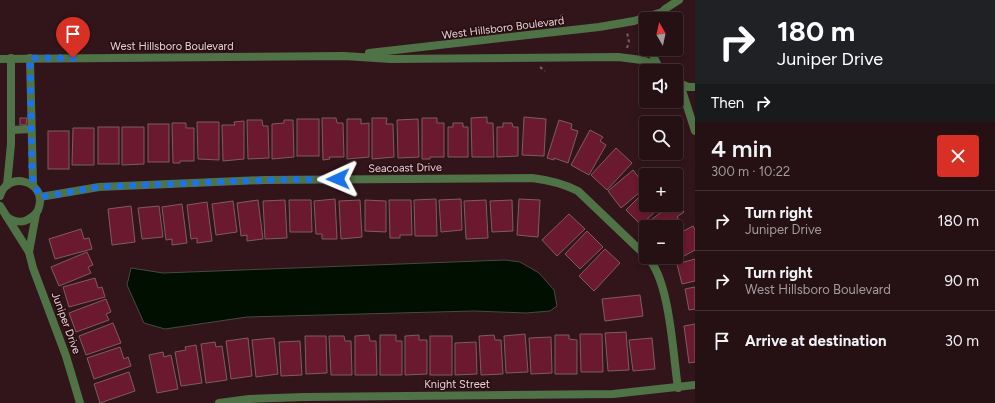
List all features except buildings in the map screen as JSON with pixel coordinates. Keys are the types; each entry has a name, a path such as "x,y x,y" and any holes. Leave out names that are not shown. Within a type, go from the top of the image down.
{"street":[{"path":"664,12 677,0"},
{"name":"West Hillsboro Boulevard","path":"344,56 591,28 639,19"},
{"name":"West Hillsboro Boulevard","path":"0,58 344,56 391,59 618,57 642,60 650,64"},
{"path":"7,185 11,130 11,58"},
{"path":"30,58 33,185"},
{"path":"683,84 695,87"},
{"path":"683,97 695,131"},
{"path":"11,130 31,129"},
{"name":"Seacoast Drive","path":"40,197 98,187 264,180 538,178 564,184 578,191 639,250"},
{"path":"0,196 4,188 12,182 23,181 33,185 36,188 40,197 40,203 36,214 29,252"},
{"path":"0,206 29,252"},
{"path":"5,215 9,219 21,222 36,214"},
{"name":"Juniper Drive","path":"29,252 33,268 66,356 80,403"},
{"name":"Seacoast Drive","path":"651,264 659,276 665,294 678,388"},
{"name":"Knight Street","path":"219,403 274,398 344,399 645,392 695,385"},
{"path":"582,394 582,403"}],"path":[{"path":"627,31 629,42 627,48"}],"shaded area":[{"path":"505,260 520,262 539,273 554,290 557,306 550,311 526,313 474,311 247,317 165,329 144,323 127,285 131,268 163,273"}],"route":[{"path":"73,58 30,58 32,176 33,185 39,192 40,197 98,187 264,180 338,179"}]}
